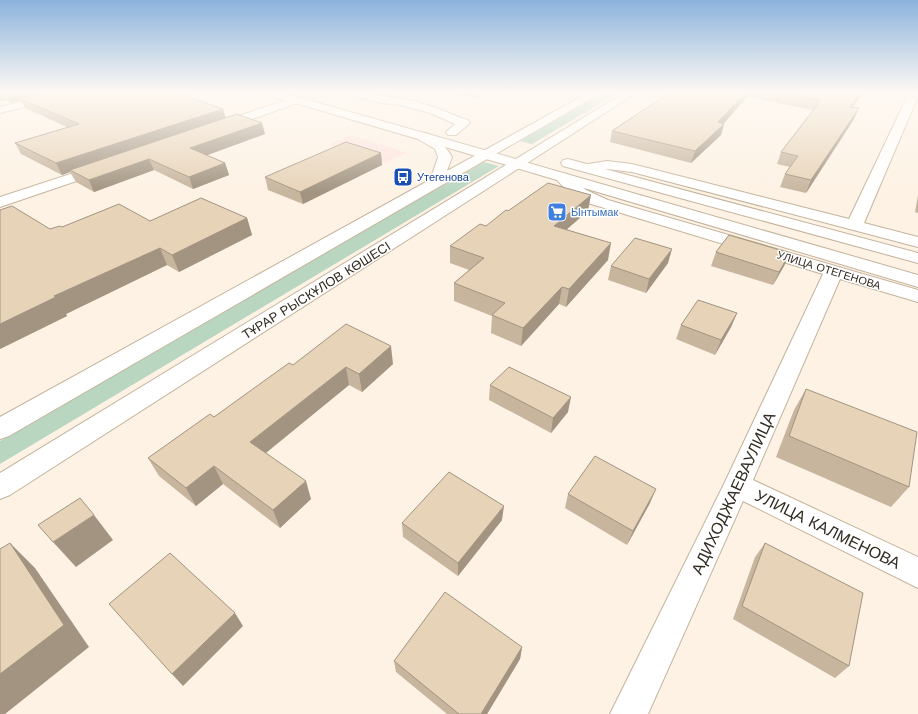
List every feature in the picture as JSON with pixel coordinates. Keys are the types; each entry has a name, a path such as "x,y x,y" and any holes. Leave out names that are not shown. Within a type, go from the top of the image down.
{"street":[{"path":"208,131 221,126"},
{"path":"388,126 422,136 534,154 918,258"},
{"path":"452,132 460,126"},
{"path":"0,429 431,186 492,147 532,126"},
{"name":"ТҰРАР РЫСКҰЛОВ КӨШЕСІ","path":"0,487 578,126"},
{"path":"854,225 899,126"},
{"path":"437,128 467,136"},
{"path":"422,136 440,147 445,157 440,172 431,186"},
{"name":"УЛИЦА ОТЕГЕНОВА","path":"492,147 518,164 918,281"},
{"path":"0,202 111,164"},
{"path":"587,168 607,165 632,168 918,242"},
{"name":"УЛИЦА ОТЕГЕНОВА","path":"562,177 572,189 582,196 918,296"},
{"name":"АДИХОДЖАЕВАУЛИЦА","path":"629,714 737,485 834,272"},
{"name":"УЛИЦА КАЛМЕНОВА","path":"737,485 918,573"}],"shaded area":[{"path":"352,135 407,153 385,163 329,145"}],"green space":[{"path":"545,126 562,126 532,144 520,141"},
{"path":"484,162 499,166 0,464 0,441"}],"building":[{"path":"71,126 169,126 56,163 15,143"},
{"path":"200,126 252,126 190,148 225,163 189,177 149,159 89,180 70,170"},
{"path":"619,126 722,126 695,151 612,131"},
{"path":"801,126 847,126 811,180 785,174 798,156 781,152"},
{"path":"346,142 381,153 300,192 265,177"},
{"path":"548,183 591,195 554,226 611,243 569,289 562,287 523,328 492,315 505,303 454,283 484,258 450,246 480,224 486,226 506,210 508,211"},
{"path":"201,198 247,218 172,255 160,248 54,296 56,297 0,324 0,210 12,206 50,229 60,226 62,227 119,204 150,221"},
{"path":"729,235 790,253 779,272 716,252"},
{"path":"635,238 672,249 649,279 611,266"},
{"path":"698,300 737,313 721,340 681,325"},
{"path":"346,324 391,346 359,374 346,367 250,442 306,481 273,510 214,466 186,488 148,458 210,414 214,417 289,363 293,365"},
{"path":"509,367 571,397 553,418 490,385"},
{"path":"806,389 917,432 909,487 789,436"},
{"path":"595,456 656,489 633,531 568,494"},
{"path":"449,472 504,506 458,563 402,523"},
{"path":"80,498 94,515 53,542 38,525"},
{"path":"10,543 64,625 0,674 0,549"},
{"path":"765,543 863,593 849,666 742,606"},
{"path":"170,553 235,613 172,674 109,604"},
{"path":"445,592 522,647 481,714 459,714 394,661"}],"place":[{"name":"Утегенова","path":"403,177"},
{"name":"Ынтымак","path":"557,212"}]}
